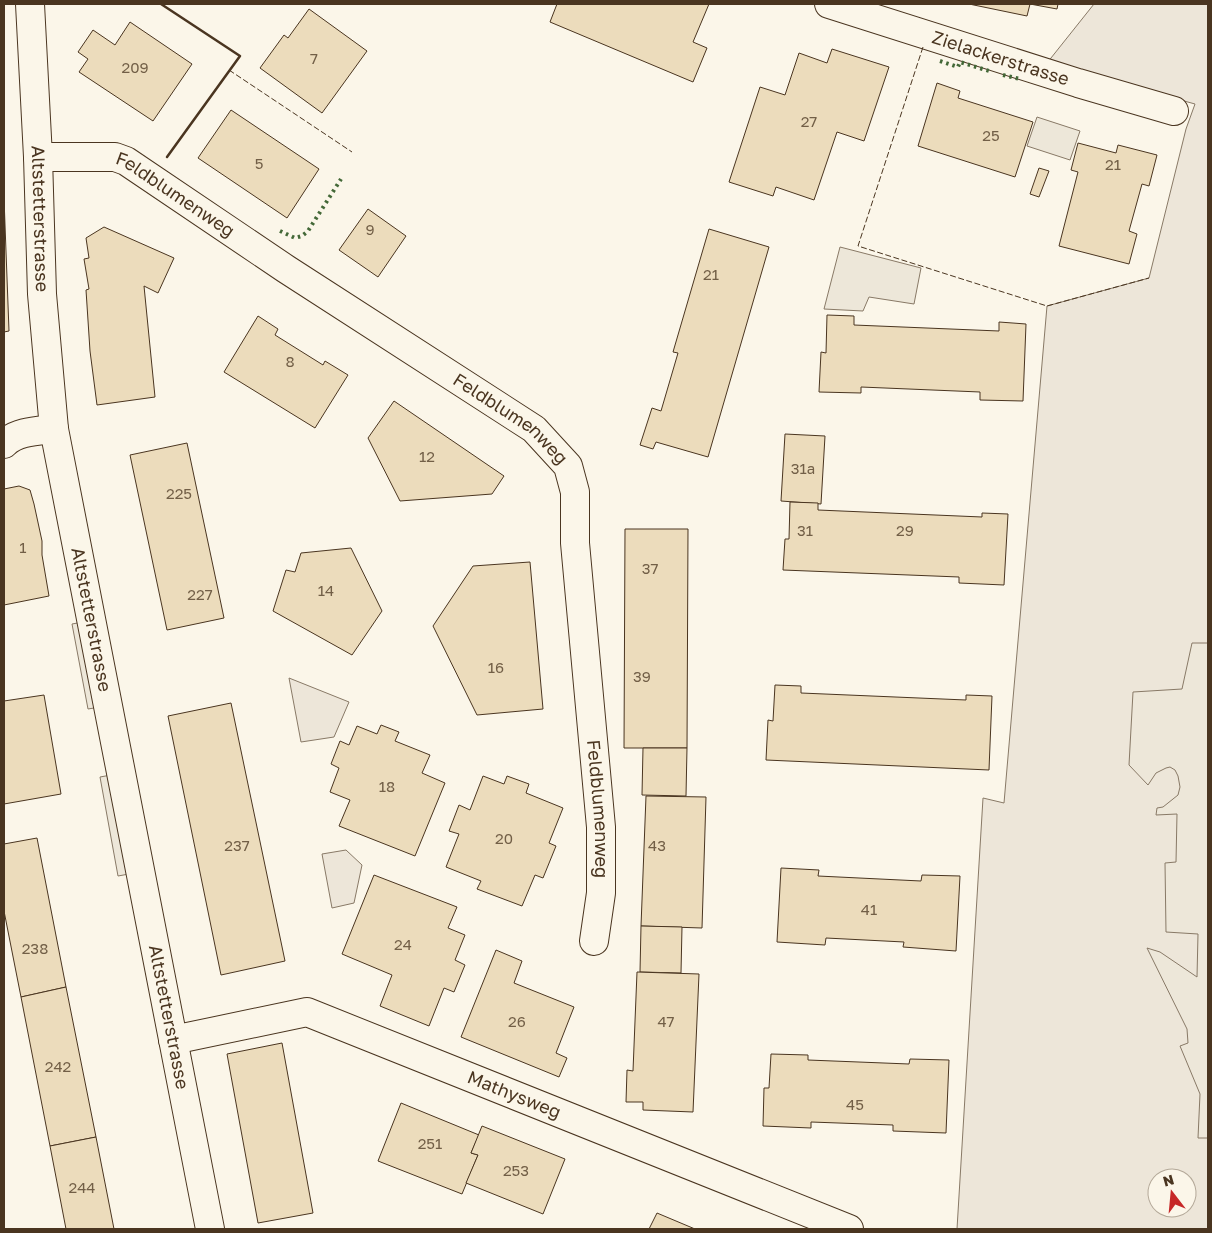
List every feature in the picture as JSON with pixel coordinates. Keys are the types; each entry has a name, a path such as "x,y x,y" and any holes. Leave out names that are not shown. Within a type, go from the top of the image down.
{"street":[{"name":"Altstetterstrasse","path":"30,4 38,157 42,294 54,429 210,1229"},
{"name":"Zielackerstrasse","path":"829,4 1078,83 1174,111"},
{"name":"Feldblumenweg","path":"38,157 105,156 126,161 286,269 534,429 568,466 575,492 575,543 601,827 602,893 594,941"},
{"path":"4,444 27,432 54,429"},
{"name":"Mathysweg","path":"173,1040 307,1012 849,1229"}],"shaded area":[{"path":"1094,4 1208,4 1208,1229 957,1229 983,798 1004,803 1047,306 1149,278 1186,129 1195,104 1047,63"},
{"path":"1037,117 1080,131 1070,160 1027,146"},
{"path":"840,247 921,268 914,304 869,297 863,311 824,309"},
{"path":"83,622 100,707 88,709 72,624"},
{"path":"1192,643 1208,643 1208,1138 1198,1138 1200,1094 1180,1046 1188,1043 1187,1029 1147,948 1160,952 1197,977 1198,934 1166,932 1165,863 1176,862 1177,814 1156,815 1157,808 1163,807 1178,795 1180,787 1178,776 1175,770 1170,767 1166,768 1156,773 1148,785 1129,765 1133,692 1182,689"},
{"path":"289,678 349,702 334,737 301,742"},
{"path":"111,775 129,874 118,876 100,777"},
{"path":"346,850 362,865 354,903 332,908 322,854"}],"building":[{"path":"557,4 709,4 693,42 707,48 693,82 550,22"},
{"path":"969,4 1030,4 1027,16"},
{"path":"1030,4 1058,4 1057,9"},
{"path":"309,9 367,51 322,113 260,68 284,35 288,38"},
{"path":"130,22 192,64 153,121 79,72 88,59 78,52 93,30 115,45"},
{"path":"832,49 889,67 864,141 837,132 814,200 776,187 773,196 729,182 760,87 785,95 799,53 827,63"},
{"path":"937,83 960,91 958,98 1033,122 1015,177 918,146"},
{"path":"231,110 319,169 287,218 198,158"},
{"path":"1078,143 1116,153 1118,145 1157,155 1149,186 1142,184 1129,231 1137,234 1129,264 1059,246 1078,172 1071,170"},
{"path":"1039,168 1049,171 1039,197 1030,194"},
{"path":"4,198 9,331 4,332"},
{"path":"368,209 406,236 378,277 339,250"},
{"path":"104,227 174,258 158,293 144,286 155,397 97,405 90,351 86,290 89,289 84,259 89,258 86,238"},
{"path":"709,229 769,247 708,457 656,442 653,449 640,445 652,408 661,411 678,353 673,352"},
{"path":"827,315 854,316 854,325 999,331 999,322 1026,324 1023,401 980,400 980,392 861,387 861,393 819,392 821,352 826,353"},
{"path":"258,316 278,329 275,335 323,365 325,361 348,375 315,428 224,372"},
{"path":"394,401 504,476 492,494 400,501 368,438"},
{"path":"785,434 825,436 821,504 781,501"},
{"path":"187,443 224,618 167,630 130,455"},
{"path":"19,486 30,490 34,504 42,541 42,555 49,596 4,605 4,489"},
{"path":"790,502 818,503 818,510 982,517 982,513 1008,514 1004,585 959,583 959,577 783,570 785,539 789,539"},
{"path":"625,529 688,529 687,748 624,748"},
{"path":"351,548 382,611 352,655 273,611 286,570 295,572 301,553"},
{"path":"530,562 543,709 477,715 433,626 473,566"},
{"path":"775,685 801,686 801,693 966,700 966,695 992,696 989,770 766,760 768,720 773,721"},
{"path":"44,695 61,794 4,804 4,701"},
{"path":"231,703 285,961 221,975 168,716"},
{"path":"381,725 399,732 395,741 430,755 422,773 445,783 415,856 339,826 350,800 330,792 339,768 331,764 340,741 349,745 357,726 377,734"},
{"path":"643,748 687,748 686,796 642,795"},
{"path":"483,776 504,784 507,776 529,784 526,793 563,808 549,843 556,846 543,878 535,875 522,906 477,889 481,881 446,867 459,834 449,831 459,805 470,810"},
{"path":"646,796 706,797 702,928 641,926"},
{"path":"37,838 66,987 21,997 4,911 4,844"},
{"path":"781,868 819,870 818,876 921,881 922,875 960,876 956,951 903,947 904,942 826,938 825,945 777,942"},
{"path":"374,875 457,907 448,928 465,935 455,960 465,965 454,992 444,988 429,1026 380,1006 392,975 342,954"},
{"path":"641,926 682,927 681,973 640,972"},
{"path":"496,950 522,961 514,983 574,1007 556,1053 567,1058 559,1077 461,1037"},
{"path":"637,972 699,974 693,1112 643,1110 643,1102 626,1102 627,1070 633,1071"},
{"path":"66,987 96,1137 50,1146 21,997"},
{"path":"282,1043 313,1213 258,1223 227,1054"},
{"path":"771,1054 808,1055 808,1060 909,1064 910,1059 949,1060 946,1133 893,1131 893,1125 811,1122 811,1128 763,1126 764,1088 769,1088"},
{"path":"401,1103 479,1135 471,1153 478,1155 462,1194 378,1161"},
{"path":"482,1126 565,1159 543,1214 466,1183 478,1155 471,1153"},
{"path":"96,1137 114,1229 66,1229 50,1146"},
{"path":"657,1213 695,1229 649,1229"}],"hedge":[{"path":"940,61 958,67 960,62 989,71"},
{"path":"1003,75 1020,79"},
{"path":"280,231 295,238 302,236 308,231 341,179"}],"fence":[{"path":"923,47 858,246 1047,306 1149,278"},
{"path":"229,70 352,152"}],"wall":[{"path":"161,4 240,56 167,157"}]}
